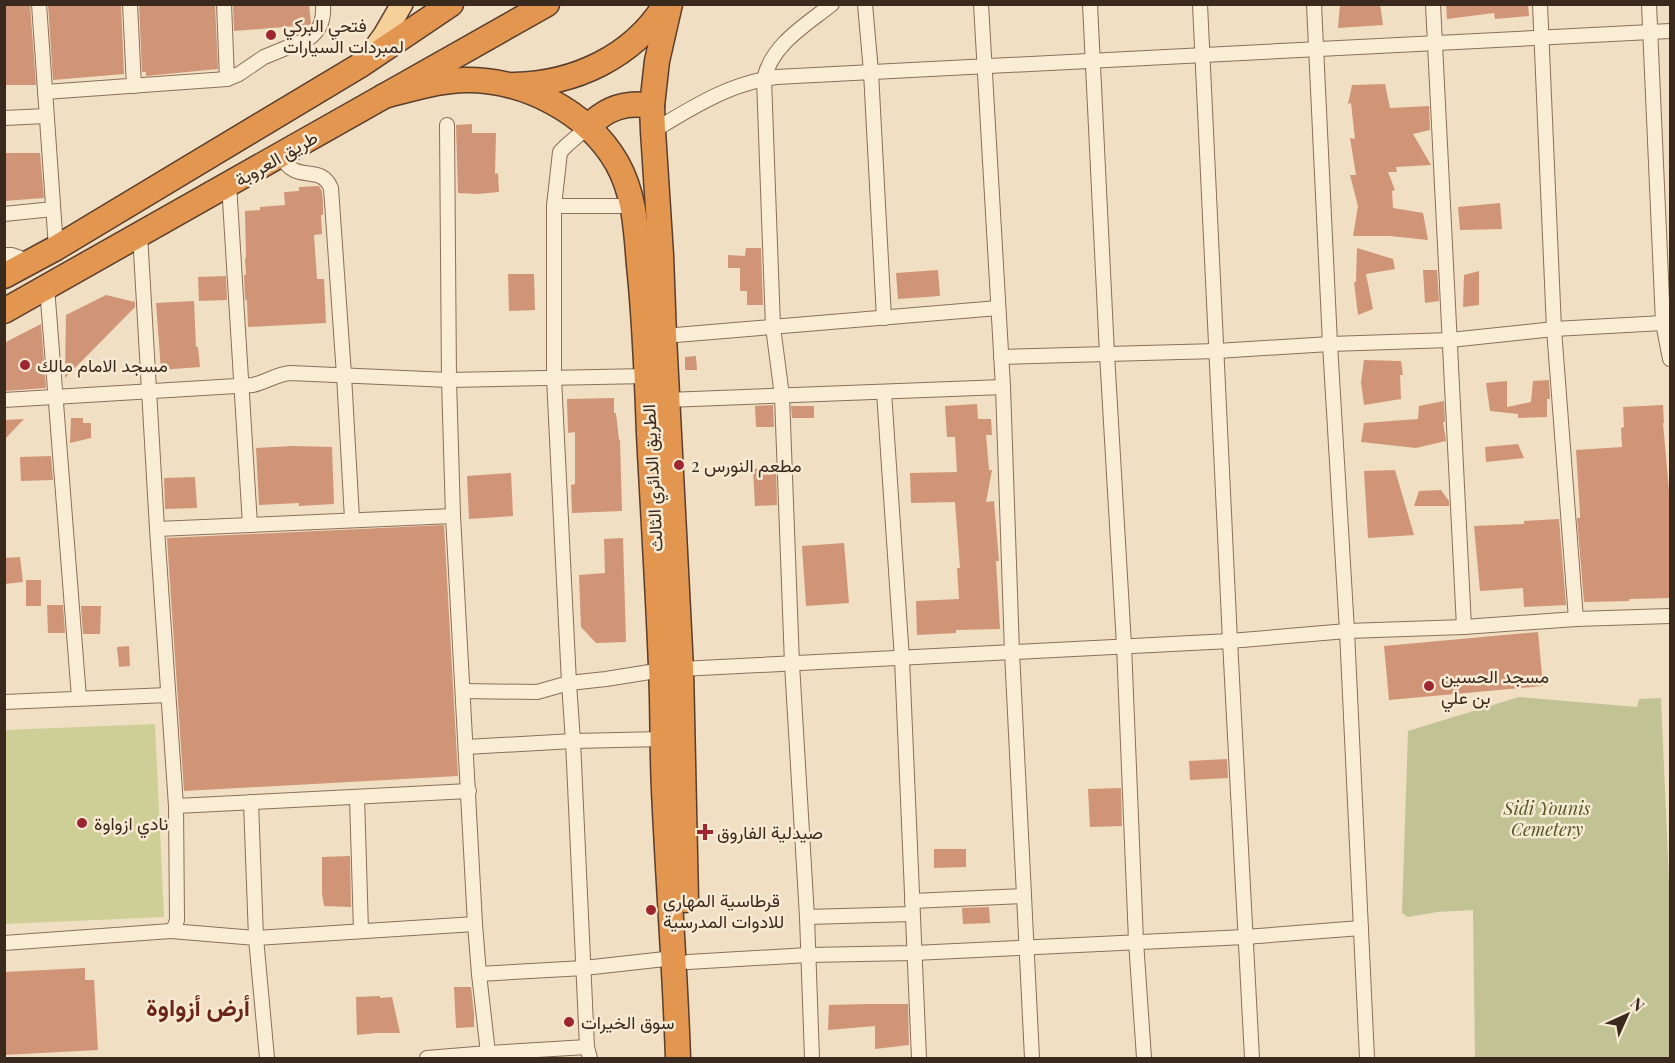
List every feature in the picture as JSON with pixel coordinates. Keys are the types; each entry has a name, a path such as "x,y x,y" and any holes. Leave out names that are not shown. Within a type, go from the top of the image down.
{"highway":[{"name":"طريق العروبة","path":"4,276 56,248 359,66 451,4"},
{"name":"طريق العروبة","path":"4,311 547,4"},
{"name":"الطريق الدائري الثالث","path":"668,4 657,61 652,106 667,400 671,670 681,960 678,1059"},
{"path":"509,85 544,83 596,67 626,48 668,4"},
{"name":"الطريق الدائري الثالث","path":"384,96 450,81 482,81 509,85 550,102 570,113 588,127 617,163 626,184 633,206 642,291 646,376 671,670 663,739 664,790 681,960 695,1059"},
{"path":"588,127 612,109 632,104 652,106"}],"main road":[{"path":"359,66 384,35 402,4"}],"street":[{"path":"39,4 56,248"},
{"path":"130,4 134,86"},
{"path":"224,4 227,79"},
{"path":"45,92 227,79 245,71 264,57 309,39 321,24 323,4"},
{"path":"812,1059 807,917 792,664 782,396 773,327 764,79 768,63 784,42 832,4"},
{"path":"865,4 871,72 884,318"},
{"path":"981,4 1003,387 1012,652 1032,1059"},
{"path":"1090,4 1124,645 1136,941 1144,1059"},
{"path":"1200,4 1252,1059"},
{"path":"1314,4 1367,1059"},
{"path":"1433,4 1464,627"},
{"path":"1540,4 1554,330 1576,619"},
{"path":"1649,4 1666,288 1663,323 1671,359"},
{"path":"653,131 718,94 748,82 764,79 1671,31"},
{"path":"4,118 46,116"},
{"path":"447,125 449,380 453,516 475,924 488,1053"},
{"path":"427,1059 488,1053 589,1053 554,378 554,206 560,152 588,127"},
{"path":"281,155 291,169 302,174 320,175 325,178 331,188 351,519"},
{"path":"229,184 250,525"},
{"path":"554,206 633,206"},
{"path":"4,214 52,209"},
{"path":"140,234 176,806 177,920 171,931"},
{"path":"4,255 12,255 30,262"},
{"path":"47,287 79,698"},
{"path":"664,336 998,308"},
{"path":"1001,357 1217,351 1450,340 1663,323"},
{"path":"4,400 242,386 258,384 290,372 449,380 646,376"},
{"path":"667,400 1003,387"},
{"path":"884,392 902,658 919,1059"},
{"path":"157,528 453,516"},
{"path":"463,691 537,692 569,683 671,670 1230,640 1347,631 1671,616"},
{"path":"4,702 168,695"},
{"path":"466,747 663,739"},
{"path":"176,806 469,791"},
{"path":"357,796 362,931"},
{"path":"251,802 256,938 267,1059"},
{"path":"807,917 1024,896"},
{"path":"4,942 171,931 256,938 475,924"},
{"path":"479,974 681,960 914,953 1245,937 1361,928"}],"green space":[{"name":"Sidi Younis Cemetery","path":"1519,697 1637,707 1639,699 1661,698 1670,904 1670,1058 1475,1058 1473,910 1437,912 1408,917 1402,913 1408,731"},
{"name":"نادي ازواوة","path":"155,724 164,917 5,924 5,730"}],"building":[{"path":"4,4 30,4 36,85 4,85"},
{"path":"48,4 121,4 124,74 53,80"},
{"path":"139,4 215,4 218,69 146,76 146,72 142,72"},
{"path":"233,4 309,4 311,24 234,31"},
{"path":"1340,4 1380,4 1383,25 1338,28"},
{"path":"1446,4 1528,4 1529,16 1495,19 1494,13 1447,19"},
{"path":"1385,84 1390,108 1429,106 1430,130 1413,134 1431,165 1396,167 1397,172 1388,172 1395,190 1392,191 1393,208 1423,213 1428,240 1390,236 1353,236 1358,206 1350,175 1356,175 1350,138 1355,139 1351,103 1348,104 1352,85"},
{"path":"472,124 472,133 496,133 495,174 498,173 499,192 458,193 456,125"},
{"path":"4,153 40,153 44,198 4,201"},
{"path":"319,186 323,203 322,234 314,235 317,279 324,279 326,323 248,327 244,275 246,275 245,211 285,205 284,192 299,191 299,187"},
{"path":"1500,203 1502,229 1460,230 1458,207"},
{"path":"746,248 761,248 763,305 747,305 747,291 740,291 740,268 728,268 728,255 745,256"},
{"path":"1357,248 1393,259 1395,269 1366,274 1373,309 1358,315 1354,282 1356,282"},
{"path":"938,270 940,296 898,299 896,273"},
{"path":"1423,270 1437,270 1439,301 1425,303"},
{"path":"1479,271 1479,305 1463,307 1464,275"},
{"path":"508,274 534,274 535,310 509,311"},
{"path":"226,276 227,300 199,301 198,277"},
{"path":"106,295 135,302 135,307 65,378 66,315"},
{"path":"194,301 196,347 198,347 200,367 161,370 156,303"},
{"name":"مسجد الامام مالك","path":"41,324 46,388 4,391 4,343"},
{"path":"696,356 697,370 685,370 685,357"},
{"path":"1364,360 1401,361 1403,375 1400,375 1401,399 1364,405 1361,382"},
{"path":"1549,380 1550,399 1547,399 1547,417 1518,418 1518,414 1490,411 1486,383 1507,381 1507,407 1531,402 1533,381"},
{"path":"614,398 614,413 616,413 620,440 622,511 572,513 571,485 575,484 575,432 568,433 567,399"},
{"path":"1444,401 1445,422 1443,422 1446,441 1416,448 1361,442 1364,423 1418,419 1419,406"},
{"path":"977,404 978,419 991,419 992,435 986,435 989,470 992,470 986,502 994,501 999,561 996,561 1000,629 956,630 956,633 917,635 916,601 959,599 957,568 960,568 955,502 911,503 910,473 957,472 955,437 947,437 945,406"},
{"path":"773,405 774,427 756,427 755,406"},
{"path":"1663,405 1671,513 1671,598 1584,602 1577,518 1580,518 1580,514 1576,450 1622,447 1623,407"},
{"path":"791,406 814,406 814,418 792,418"},
{"path":"71,418 83,418 83,423 91,423 91,438 70,443"},
{"path":"24,419 4,440 4,420"},
{"path":"1518,444 1524,458 1486,462 1485,447"},
{"path":"332,447 334,504 259,505 256,448"},
{"path":"51,456 53,480 21,481 20,457"},
{"path":"776,468 777,505 755,506 753,469"},
{"path":"1395,470 1414,535 1368,538 1364,471"},
{"path":"511,473 513,516 469,519 467,476"},
{"path":"195,477 197,508 165,509 164,478"},
{"path":"1441,490 1449,501 1449,506 1414,506 1419,491"},
{"path":"1559,519 1566,605 1524,607 1523,588 1480,591 1474,526 1524,524 1524,521"},
{"path":"444,525 458,776 184,791 167,538"},
{"path":"623,538 626,642 596,643 581,627 579,575 605,573 604,539"},
{"path":"844,543 849,603 806,606 802,546"},
{"path":"20,557 23,582 4,584 4,558"},
{"path":"26,580 41,580 41,606 26,606"},
{"path":"47,605 63,605 65,633 48,633"},
{"path":"81,606 101,606 100,634 83,634"},
{"path":"1538,632 1543,686 1389,700 1384,646"},
{"path":"129,646 130,666 119,667 117,647"},
{"path":"1227,759 1228,778 1190,780 1189,761"},
{"path":"1121,788 1122,826 1090,827 1088,789"},
{"path":"934,849 966,849 966,867 934,868"},
{"path":"350,856 351,907 324,906 322,857"},
{"path":"989,907 990,923 963,924 962,908"},
{"path":"85,968 85,980 94,980 98,1050 4,1055 4,972"},
{"path":"454,987 471,987 474,1027 456,1028"},
{"path":"380,996 380,998 392,997 400,1033 357,1035 356,997"},
{"path":"908,1004 909,1045 875,1049 875,1026 828,1030 829,1005"}],"place":[{"name":"فتحي البركي لمبردات السيارات","path":"271,35"},
{"name":"مسجد الامام مالك","path":"25,365"},
{"name":"مطعم النورس 2","path":"679,465"},
{"name":"مسجد الحسين بن علي","path":"1429,686"},
{"name":"نادي ازواوة","path":"82,823"},
{"name":"صيدلية الفاروق","path":"705,832"},
{"name":"قرطاسية المهاري للادوات المدرسية","path":"651,910"},
{"name":"سوق الخيرات","path":"569,1022"}],"district":[{"name":"أرض أزواوة","path":"198,1006"}]}
